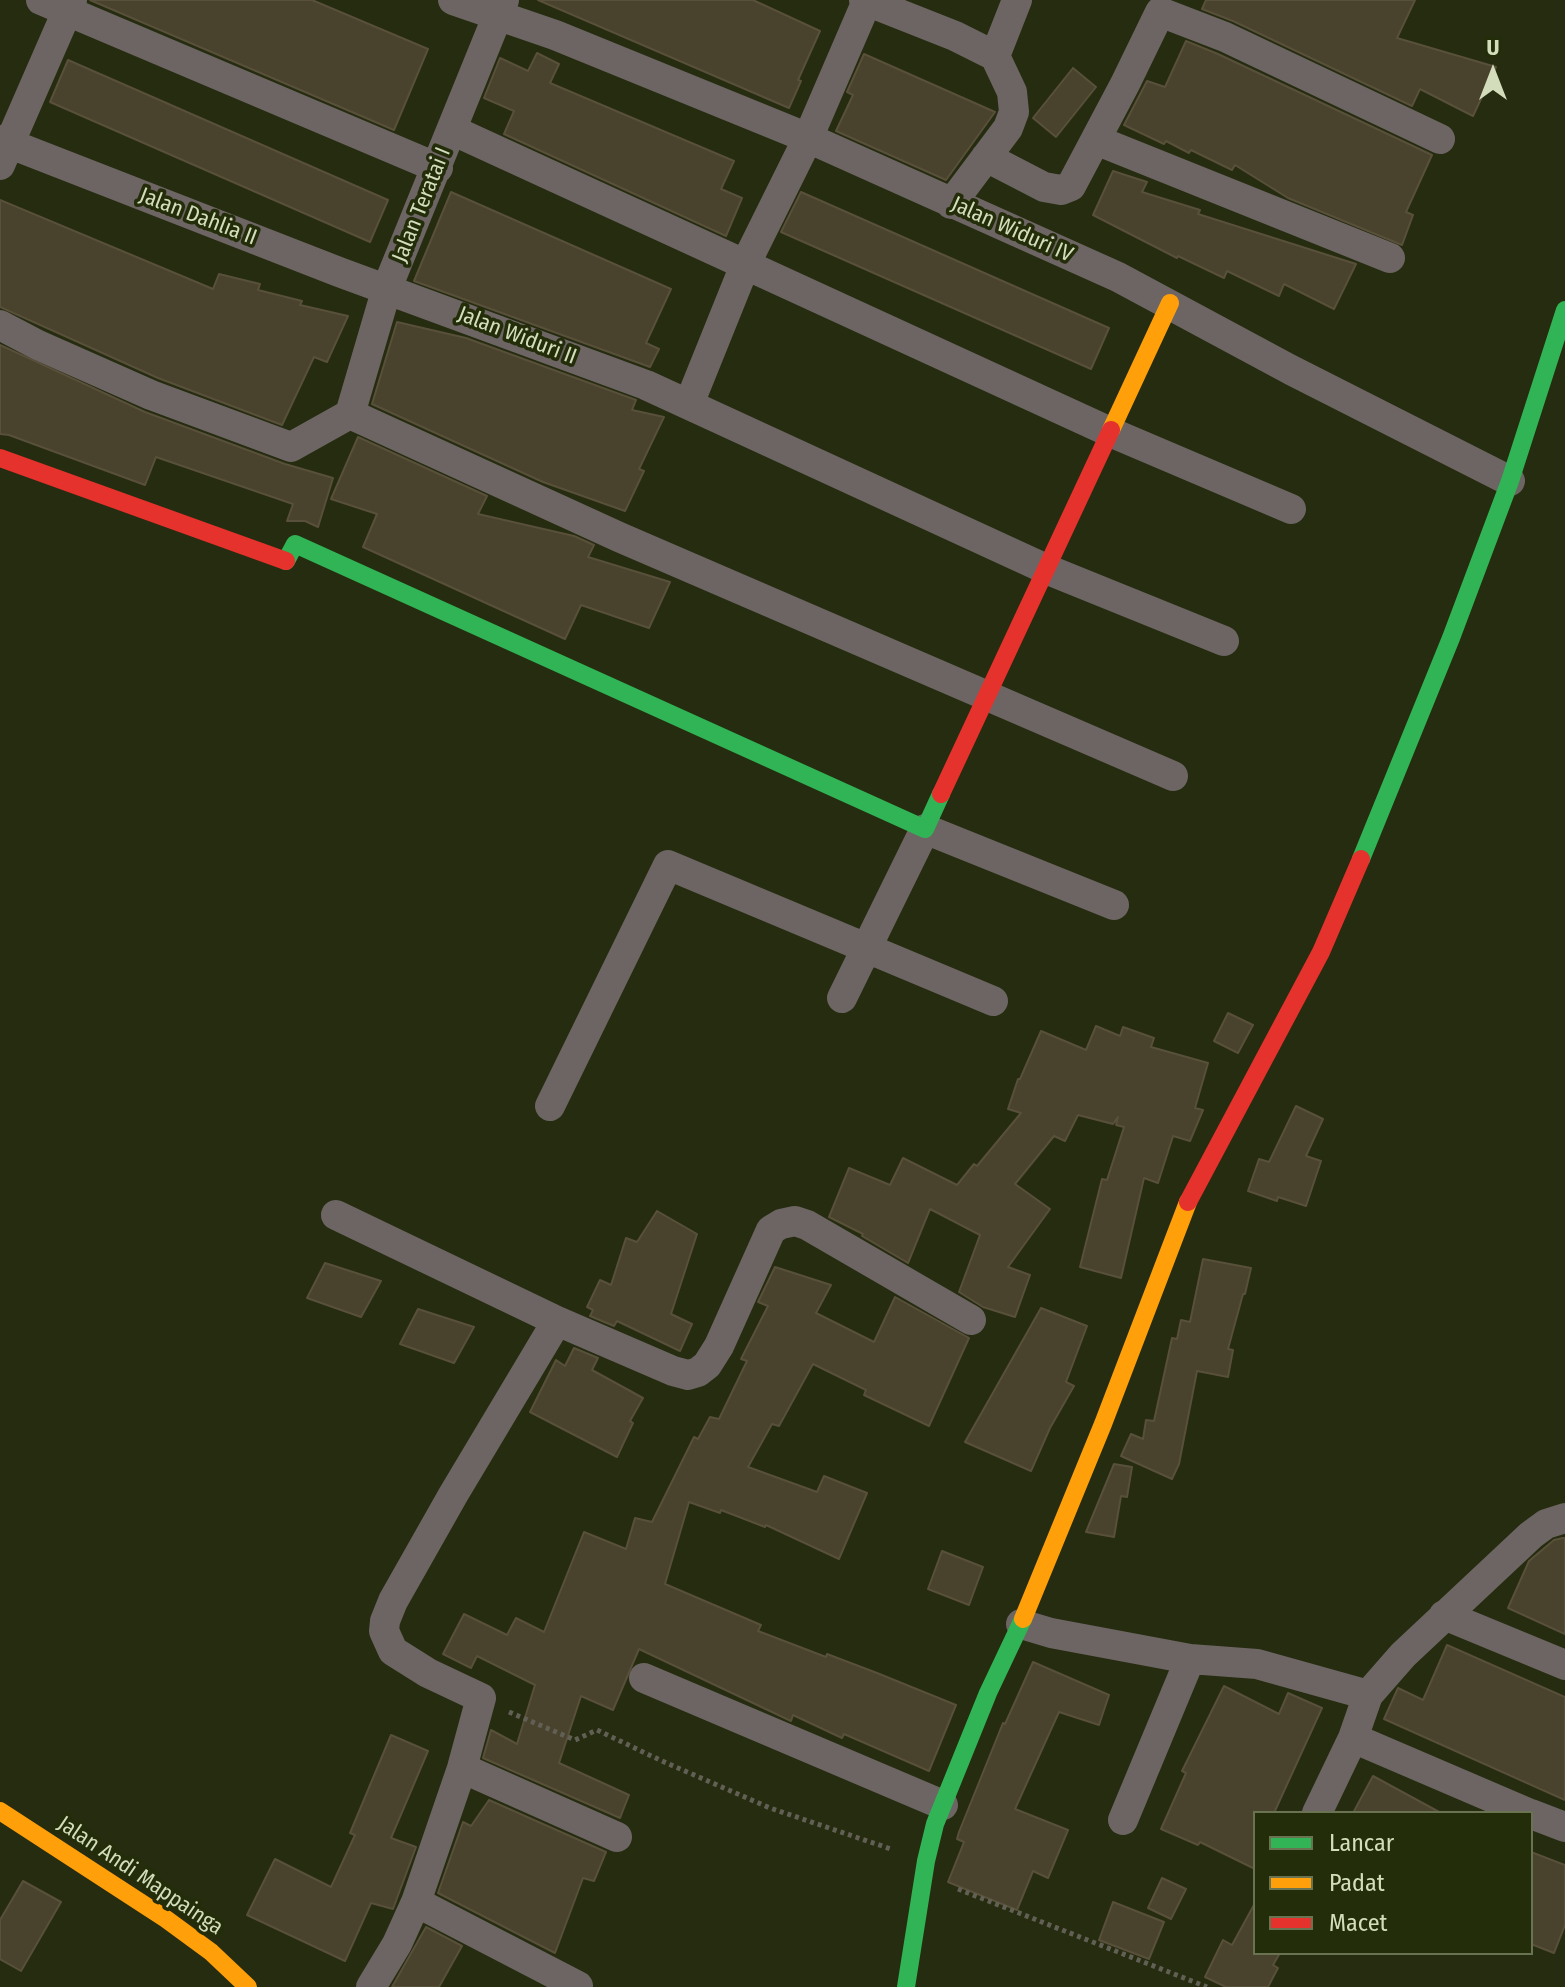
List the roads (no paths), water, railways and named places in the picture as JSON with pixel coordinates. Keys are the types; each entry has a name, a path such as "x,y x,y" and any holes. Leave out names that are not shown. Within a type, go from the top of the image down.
{"street":[{"name":"Jalan Widuri IV","path":"453,0 501,8 555,35 808,138 1118,277 1291,370 1510,481"},
{"path":"995,56 1017,0"},
{"path":"689,404 745,265 808,138 865,1 955,36 995,56 1012,92 1014,112 1008,128 951,204"},
{"path":"3,150 60,3 438,168"},
{"path":"986,157 1044,187 1061,190 1071,186 1162,6 1440,139"},
{"name":"Jalan Teratai I","path":"350,414 387,288 501,8"},
{"path":"452,130 1110,432 1291,509"},
{"path":"1096,140 1390,258"},
{"name":"Jalan Dahlia II","path":"3,150 387,288"},
{"name":"Jalan Widuri II","path":"387,288 646,385 1046,569 1224,641"},
{"path":"842,998 925,829 1170,303"},
{"path":"906,1987 925,1868 943,1805 1103,1424 1193,1189 1321,952 1451,638 1510,481 1565,310"},
{"path":"0,325 151,395 291,447 350,414 619,537 1173,776"},
{"path":"0,458 285,563 295,544 925,829 1114,905"},
{"path":"550,1106 668,865 993,1001"},
{"path":"336,1215 557,1321 688,1375 707,1365 719,1346 771,1230 795,1221 971,1320"},
{"path":"371,1987 397,1944 416,1902 462,1768 481,1698 428,1673 393,1651 384,1631 385,1621 433,1529 557,1321"},
{"path":"1318,1811 1353,1738 1368,1695 1403,1655 1531,1535 1546,1524 1565,1518"},
{"path":"1444,1615 1565,1665"},
{"path":"1021,1624 1051,1633 1190,1659 1257,1664 1368,1695"},
{"path":"1123,1820 1190,1659"},
{"path":"644,1678 943,1805"},
{"path":"1353,1738 1514,1811"},
{"path":"462,1768 617,1837"},
{"name":"Jalan Andi Mappainga","path":"0,1811 166,1919 211,1952 248,1987"},
{"path":"1533,1817 1565,1827"},
{"path":"416,1902 578,1986"}]}
